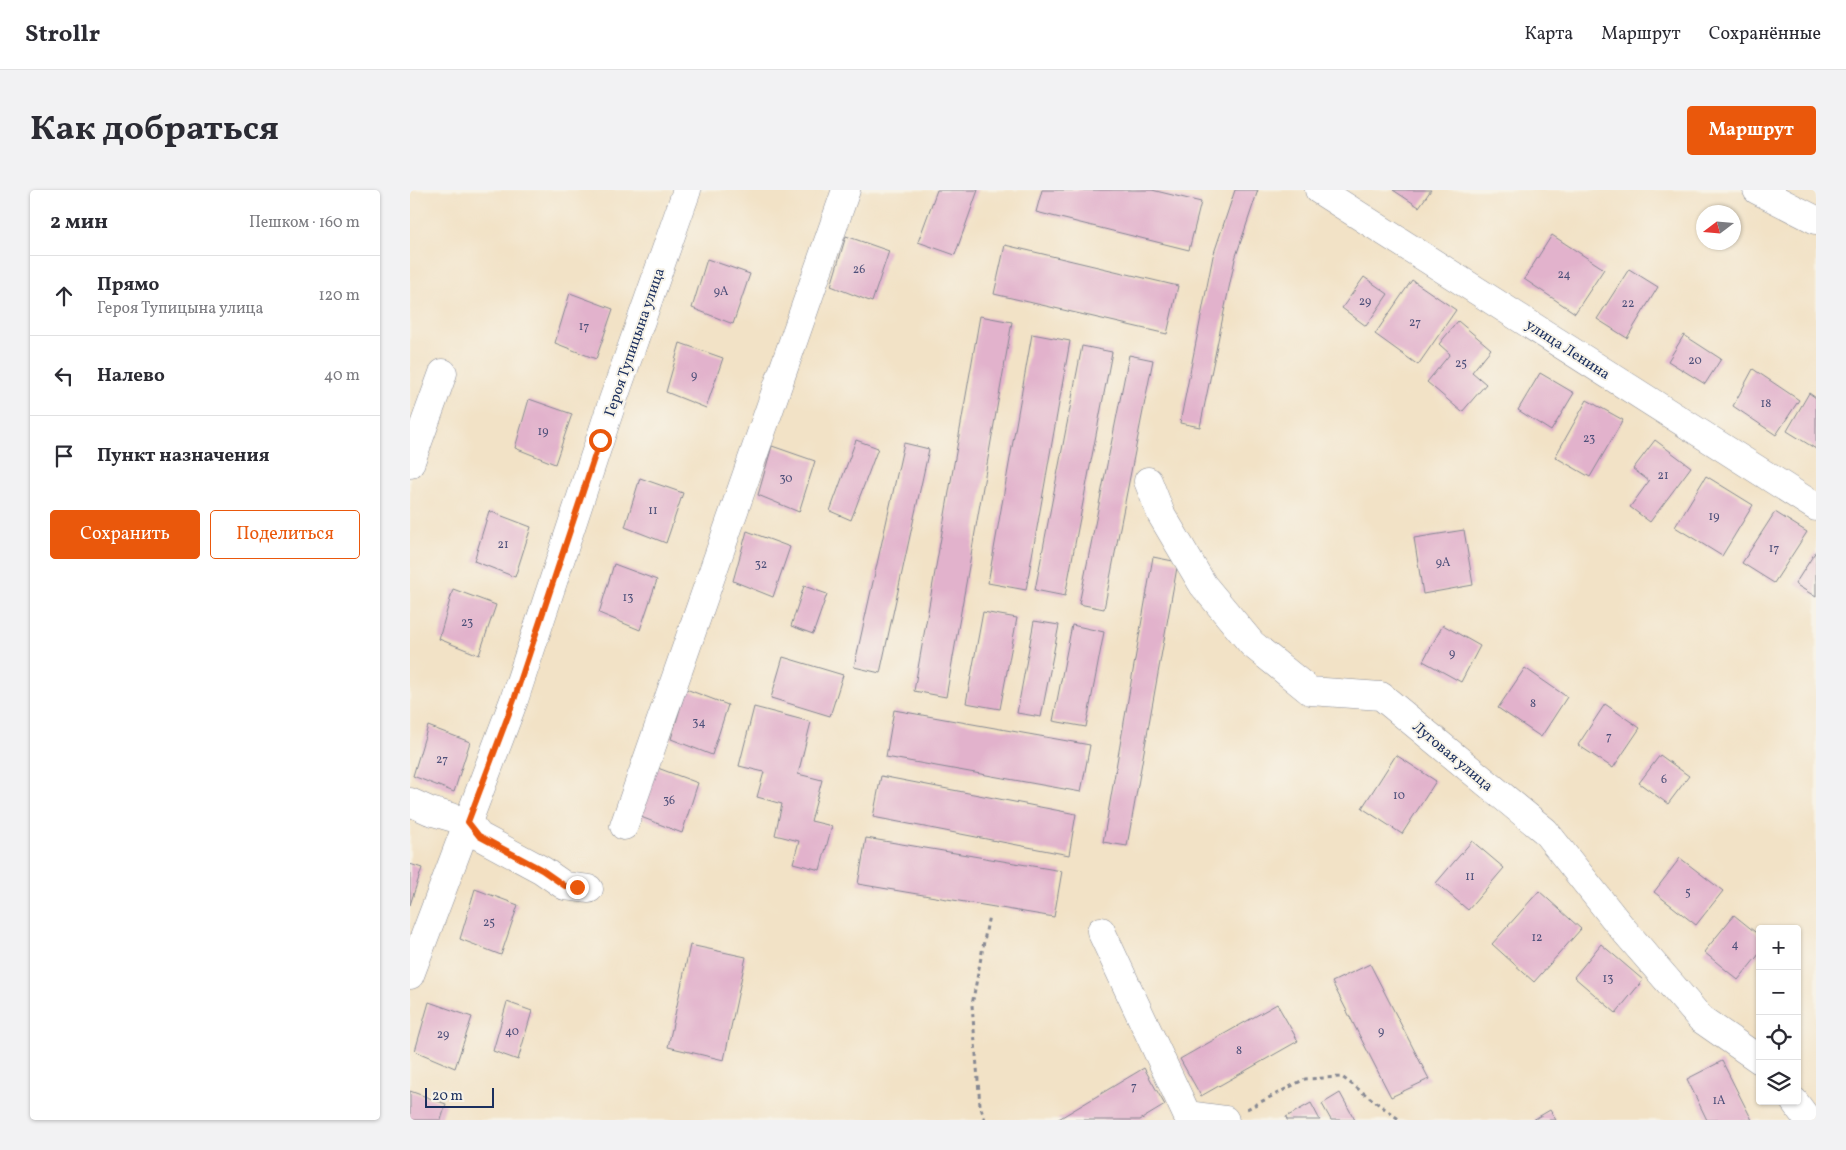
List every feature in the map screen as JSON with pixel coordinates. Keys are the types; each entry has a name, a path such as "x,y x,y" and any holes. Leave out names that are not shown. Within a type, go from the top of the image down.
{"street":[{"name":"Героя Тупицына улица","path":"410,975 514,700 612,403 687,190"},
{"path":"624,826 846,190"},
{"name":"улица Ленина","path":"1319,190 1816,507"},
{"path":"1757,190 1816,220"},
{"path":"410,464 443,373"},
{"name":"Луговая улица","path":"1148,481 1161,514 1203,585 1252,644 1310,691 1381,696 1545,832 1622,928 1701,1019 1756,1057"},
{"path":"410,802 430,811 468,822 479,836 542,870 565,886 589,889"},
{"path":"1101,931 1187,1115 1234,1115"}],"path":[{"path":"985,1120 980,1105 972,1005 990,915"},
{"path":"1234,1115 1305,1079 1342,1077 1400,1120"}],"building":[{"path":"937,190 978,190 955,255 918,242"},
{"path":"1042,190 1152,190 1201,202 1189,250 1036,212"},
{"path":"1235,190 1258,190 1235,259 1200,427 1180,423 1213,256"},
{"path":"1393,190 1431,190 1419,207"},
{"path":"1552,235 1604,269 1575,313 1524,279"},
{"path":"846,236 889,251 872,302 831,286"},
{"path":"1005,245 1178,286 1167,334 994,294"},
{"path":"707,259 750,274 733,324 692,308"},
{"path":"1629,269 1658,287 1627,338 1597,319"},
{"path":"1364,277 1388,294 1366,326 1342,308"},
{"path":"1412,280 1456,310 1418,365 1375,334"},
{"path":"570,293 613,309 596,359 555,343"},
{"path":"980,316 1012,322 946,697 914,691"},
{"path":"1458,321 1491,349 1472,372 1486,384 1462,412 1427,382 1450,354 1439,344"},
{"path":"1032,334 1070,341 1026,590 988,583"},
{"path":"1684,335 1721,359 1705,384 1668,361"},
{"path":"680,343 723,358 706,408 666,392"},
{"path":"1082,346 1112,352 1065,596 1035,590"},
{"path":"1129,355 1153,360 1104,609 1079,604"},
{"path":"1753,369 1799,400 1776,435 1733,406"},
{"path":"1540,373 1574,393 1551,431 1518,410"},
{"path":"1809,393 1816,398 1816,449 1787,431"},
{"path":"529,399 572,414 555,464 515,448"},
{"path":"1587,400 1623,420 1590,477 1555,457"},
{"path":"856,440 878,448 851,520 830,511"},
{"path":"1655,440 1691,467 1650,522 1630,507 1649,481 1633,469"},
{"path":"904,443 929,449 880,673 854,667"},
{"path":"772,446 815,461 799,512 758,495"},
{"path":"1706,476 1753,505 1722,556 1675,527"},
{"path":"640,478 683,493 666,543 625,527"},
{"path":"489,511 531,527 515,577 474,561"},
{"path":"1775,512 1807,532 1774,583 1742,563"},
{"path":"1464,530 1473,585 1423,594 1414,538"},
{"path":"747,531 790,547 773,597 733,581"},
{"path":"1816,551 1816,597 1795,584"},
{"path":"1153,557 1178,562 1127,846 1103,842"},
{"path":"614,564 657,580 640,630 599,613"},
{"path":"804,586 827,594 813,634 791,626"},
{"path":"453,589 496,605 479,655 439,639"},
{"path":"983,612 1017,618 1000,709 966,703"},
{"path":"1034,621 1059,625 1041,717 1017,713"},
{"path":"1072,625 1104,632 1086,727 1053,721"},
{"path":"1443,625 1480,646 1461,682 1423,661"},
{"path":"783,657 843,675 830,716 771,698"},
{"path":"1525,668 1567,697 1541,737 1498,708"},
{"path":"686,689 728,705 712,755 671,739"},
{"path":"1605,704 1640,728 1613,768 1578,745"},
{"path":"754,707 811,722 798,774 822,780 811,821 832,826 820,870 793,863 799,841 775,835 782,804 757,797 764,772 739,766"},
{"path":"894,710 1090,745 1081,792 886,757"},
{"path":"428,726 470,742 454,792 413,776"},
{"path":"1396,755 1436,781 1402,834 1362,808"},
{"path":"1660,755 1689,776 1668,804 1639,783"},
{"path":"655,767 698,783 682,833 641,817"},
{"path":"881,776 1076,814 1069,855 873,817"},
{"path":"866,838 1062,871 1054,917 858,884"},
{"path":"1472,841 1504,868 1468,910 1436,883"},
{"path":"1680,858 1723,891 1696,925 1654,892"},
{"path":"410,864 422,868 410,905"},
{"path":"475,889 518,905 501,955 460,939"},
{"path":"1539,891 1581,929 1534,982 1492,944"},
{"path":"1734,915 1756,933 1756,958 1738,980 1704,952"},
{"path":"1601,944 1643,980 1616,1013 1574,977"},
{"path":"690,945 746,957 724,1060 668,1047"},
{"path":"1370,964 1429,1079 1391,1097 1332,982"},
{"path":"429,1002 472,1017 455,1068 415,1051"},
{"path":"507,1002 532,1011 518,1060 493,1051"},
{"path":"1277,1004 1298,1041 1201,1096 1180,1059"},
{"path":"1722,1061 1752,1120 1707,1120 1687,1079"},
{"path":"1144,1068 1165,1105 1140,1120 1057,1120"},
{"path":"410,1091 446,1104 441,1120 410,1120"},
{"path":"1340,1093 1355,1120 1331,1120 1322,1104"},
{"path":"1311,1103 1320,1120 1287,1120 1286,1117"},
{"path":"1550,1110 1556,1120 1533,1120"}],"route":[{"path":"577,887 565,886 542,870 479,836 468,822 476,796 514,700 600,440"}]}
